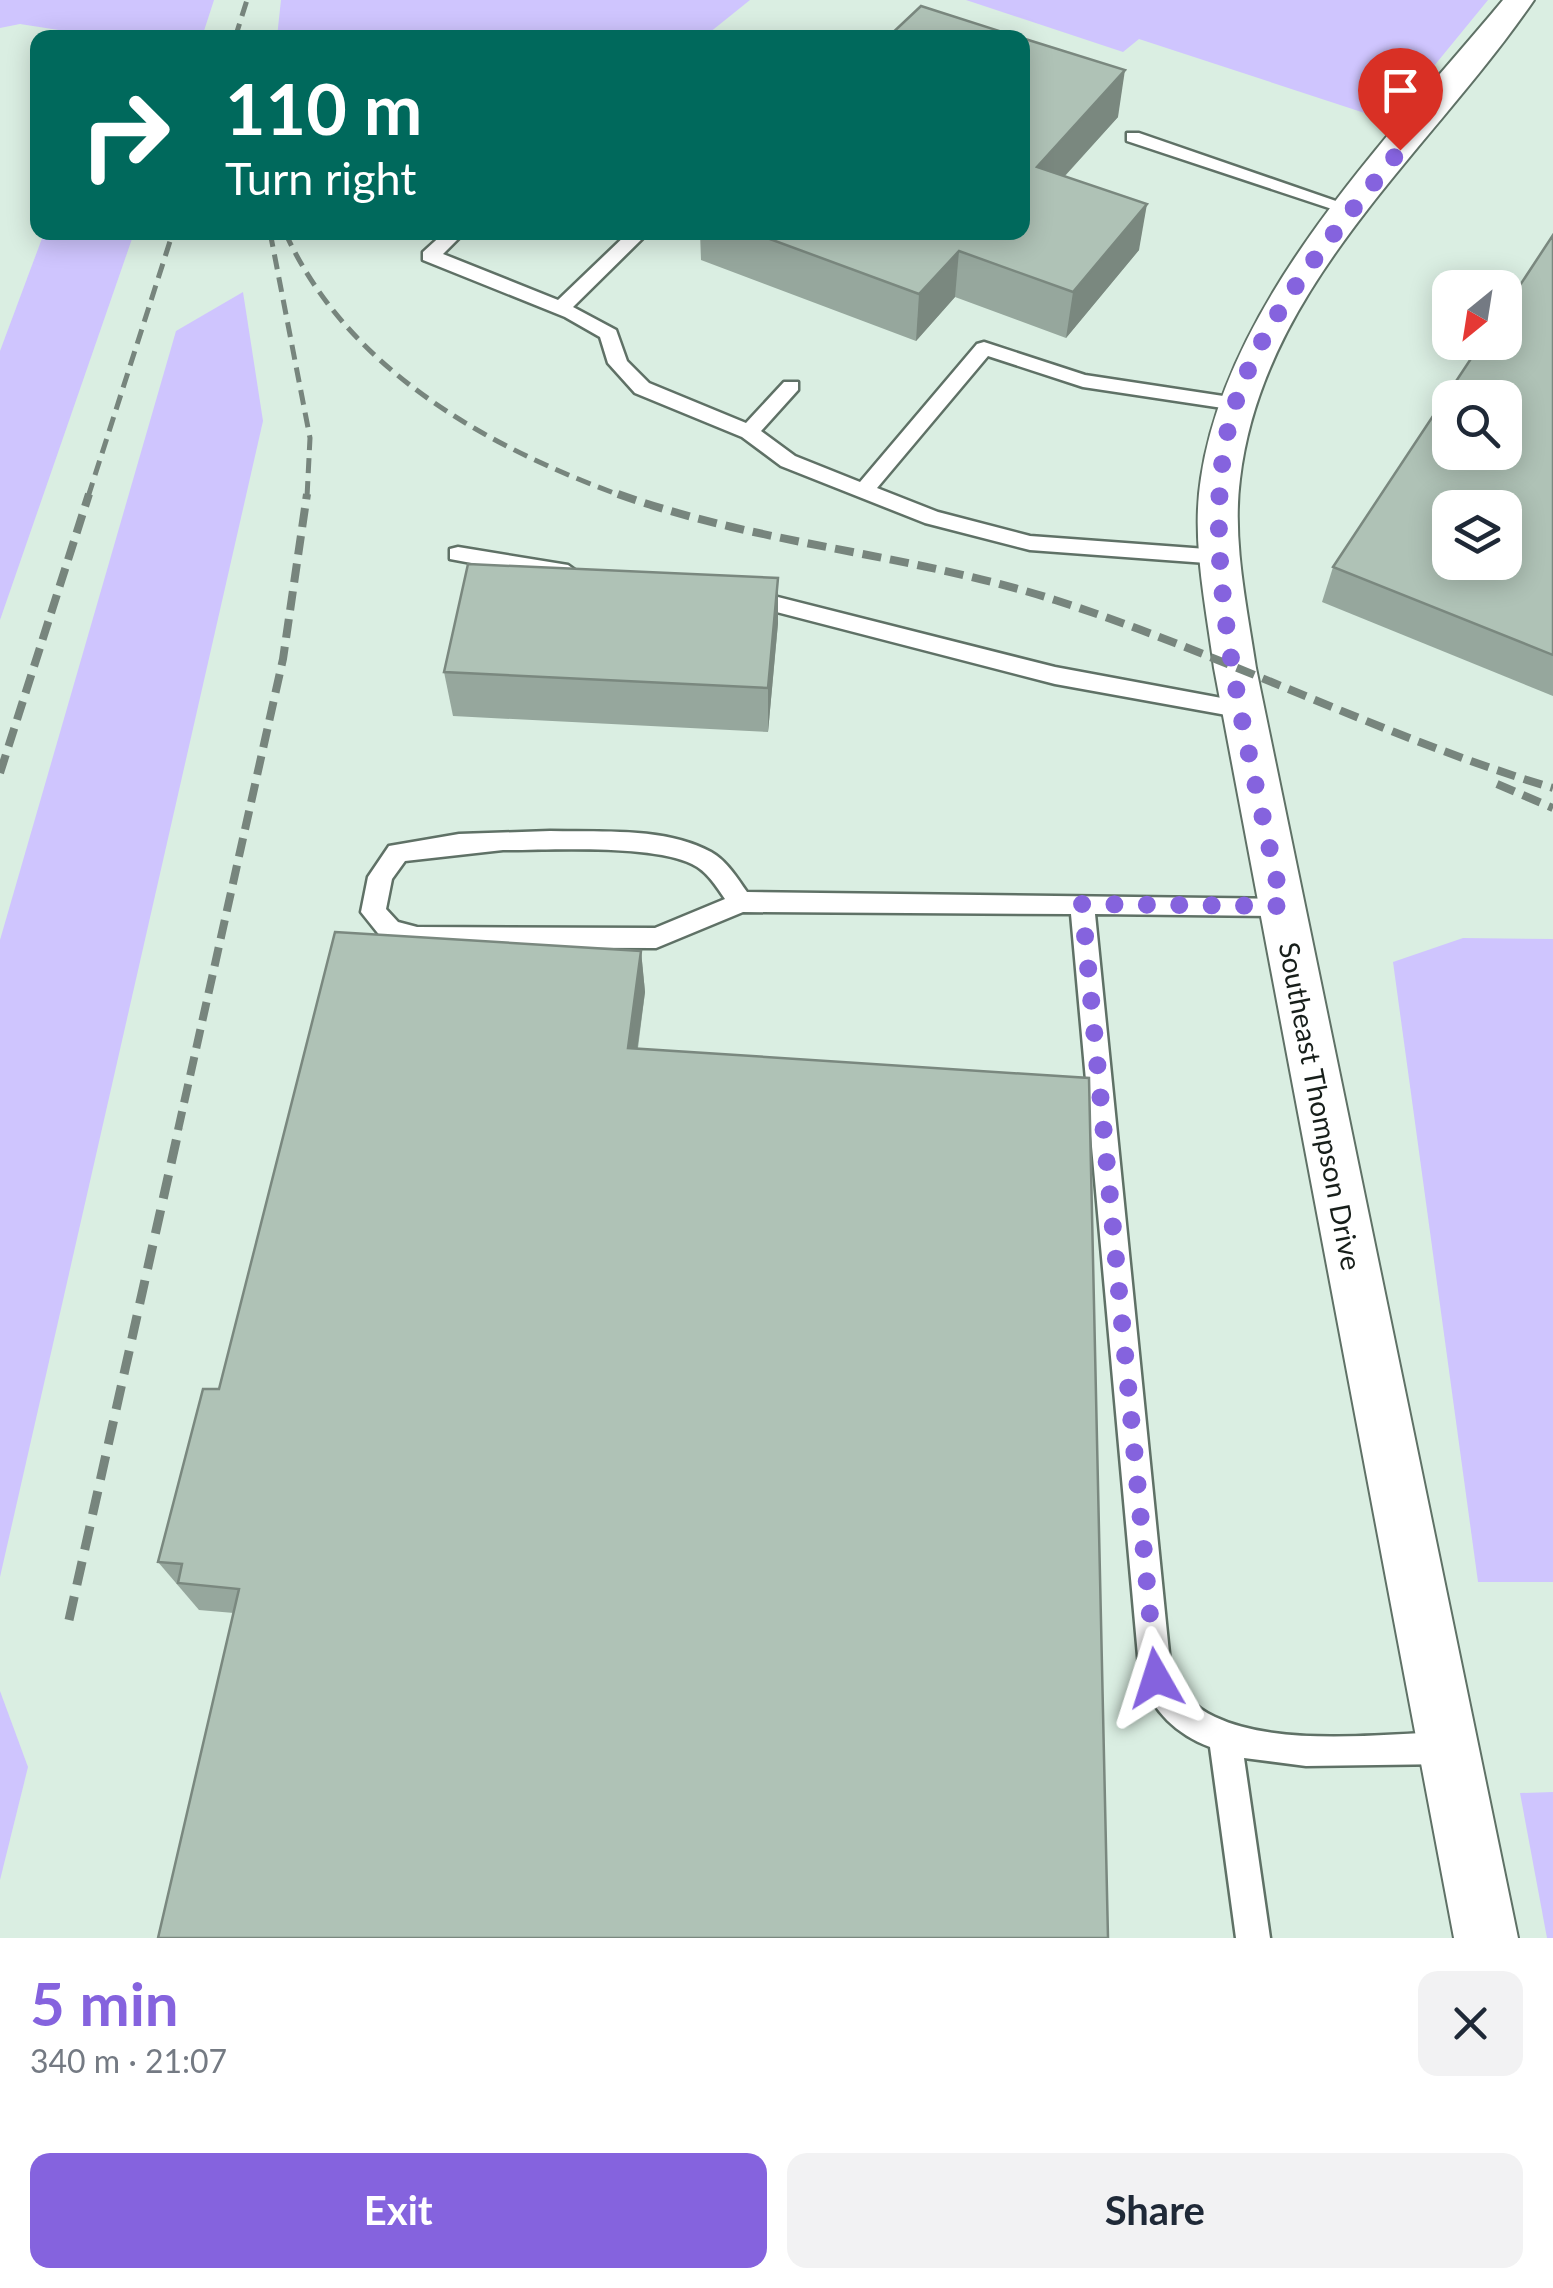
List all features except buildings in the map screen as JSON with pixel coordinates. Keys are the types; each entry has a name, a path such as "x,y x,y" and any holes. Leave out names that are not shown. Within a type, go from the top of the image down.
{"street":[{"name":"Southeast Thompson Drive","path":"1486,1938 1243,710 1220,556 1220,477 1236,404 1276,316 1352,210 1519,0"}],"lane":[{"path":"1132,137 1352,210"},
{"path":"447,240 430,256 561,308 609,334 618,363 642,388 749,432 788,460 863,491 932,518 1030,543 1220,556"},
{"path":"561,308 632,240"},
{"path":"863,491 984,348 1083,380 1236,404"},
{"path":"749,432 791,386"},
{"path":"458,554 588,576"},
{"path":"717,589 1008,666 1146,697 1243,710"},
{"path":"740,902 724,876 702,858 666,845 451,841 397,853 380,878 373,912 390,930 417,936 656,938 711,918 740,902 1282,906"},
{"path":"1082,904 1156,1678 1178,1712 1225,1738 1274,1747 1449,1748"},
{"path":"1225,1738 1252,1938"}],"shaded area":[{"path":"0,0 214,0 204,30 59,30 20,24 0,28"},
{"path":"281,0 750,0 713,30 278,30"},
{"path":"966,0 1488,0 1389,121 1139,39 1123,52"},
{"path":"41,240 132,240 0,620 0,351"},
{"path":"243,292 263,421 0,1577 0,940 176,331"},
{"path":"1463,938 1553,939 1553,1582 1478,1582 1393,962"},
{"path":"0,1691 28,1767 0,1880"},
{"path":"1553,1792 1553,1938 1547,1938 1520,1793"}],"railway":[{"path":"238,30 247,0"},
{"path":"88,497 170,240"},
{"path":"272,240 310,438 307,497"},
{"path":"289,240 312,281 345,325 384,364 427,398 523,454 625,497"},
{"path":"0,773 89,494"},
{"path":"178,1130 283,659 307,494"},
{"path":"618,494 726,526 946,571 1055,600 1180,645 1427,745 1553,788"},
{"path":"1497,784 1553,808"},
{"path":"69,1620 179,1128"}],"route":[{"path":"1156,1678 1082,904 1282,906 1235,668 1220,552 1220,477 1236,404 1276,316 1400,150"}]}
